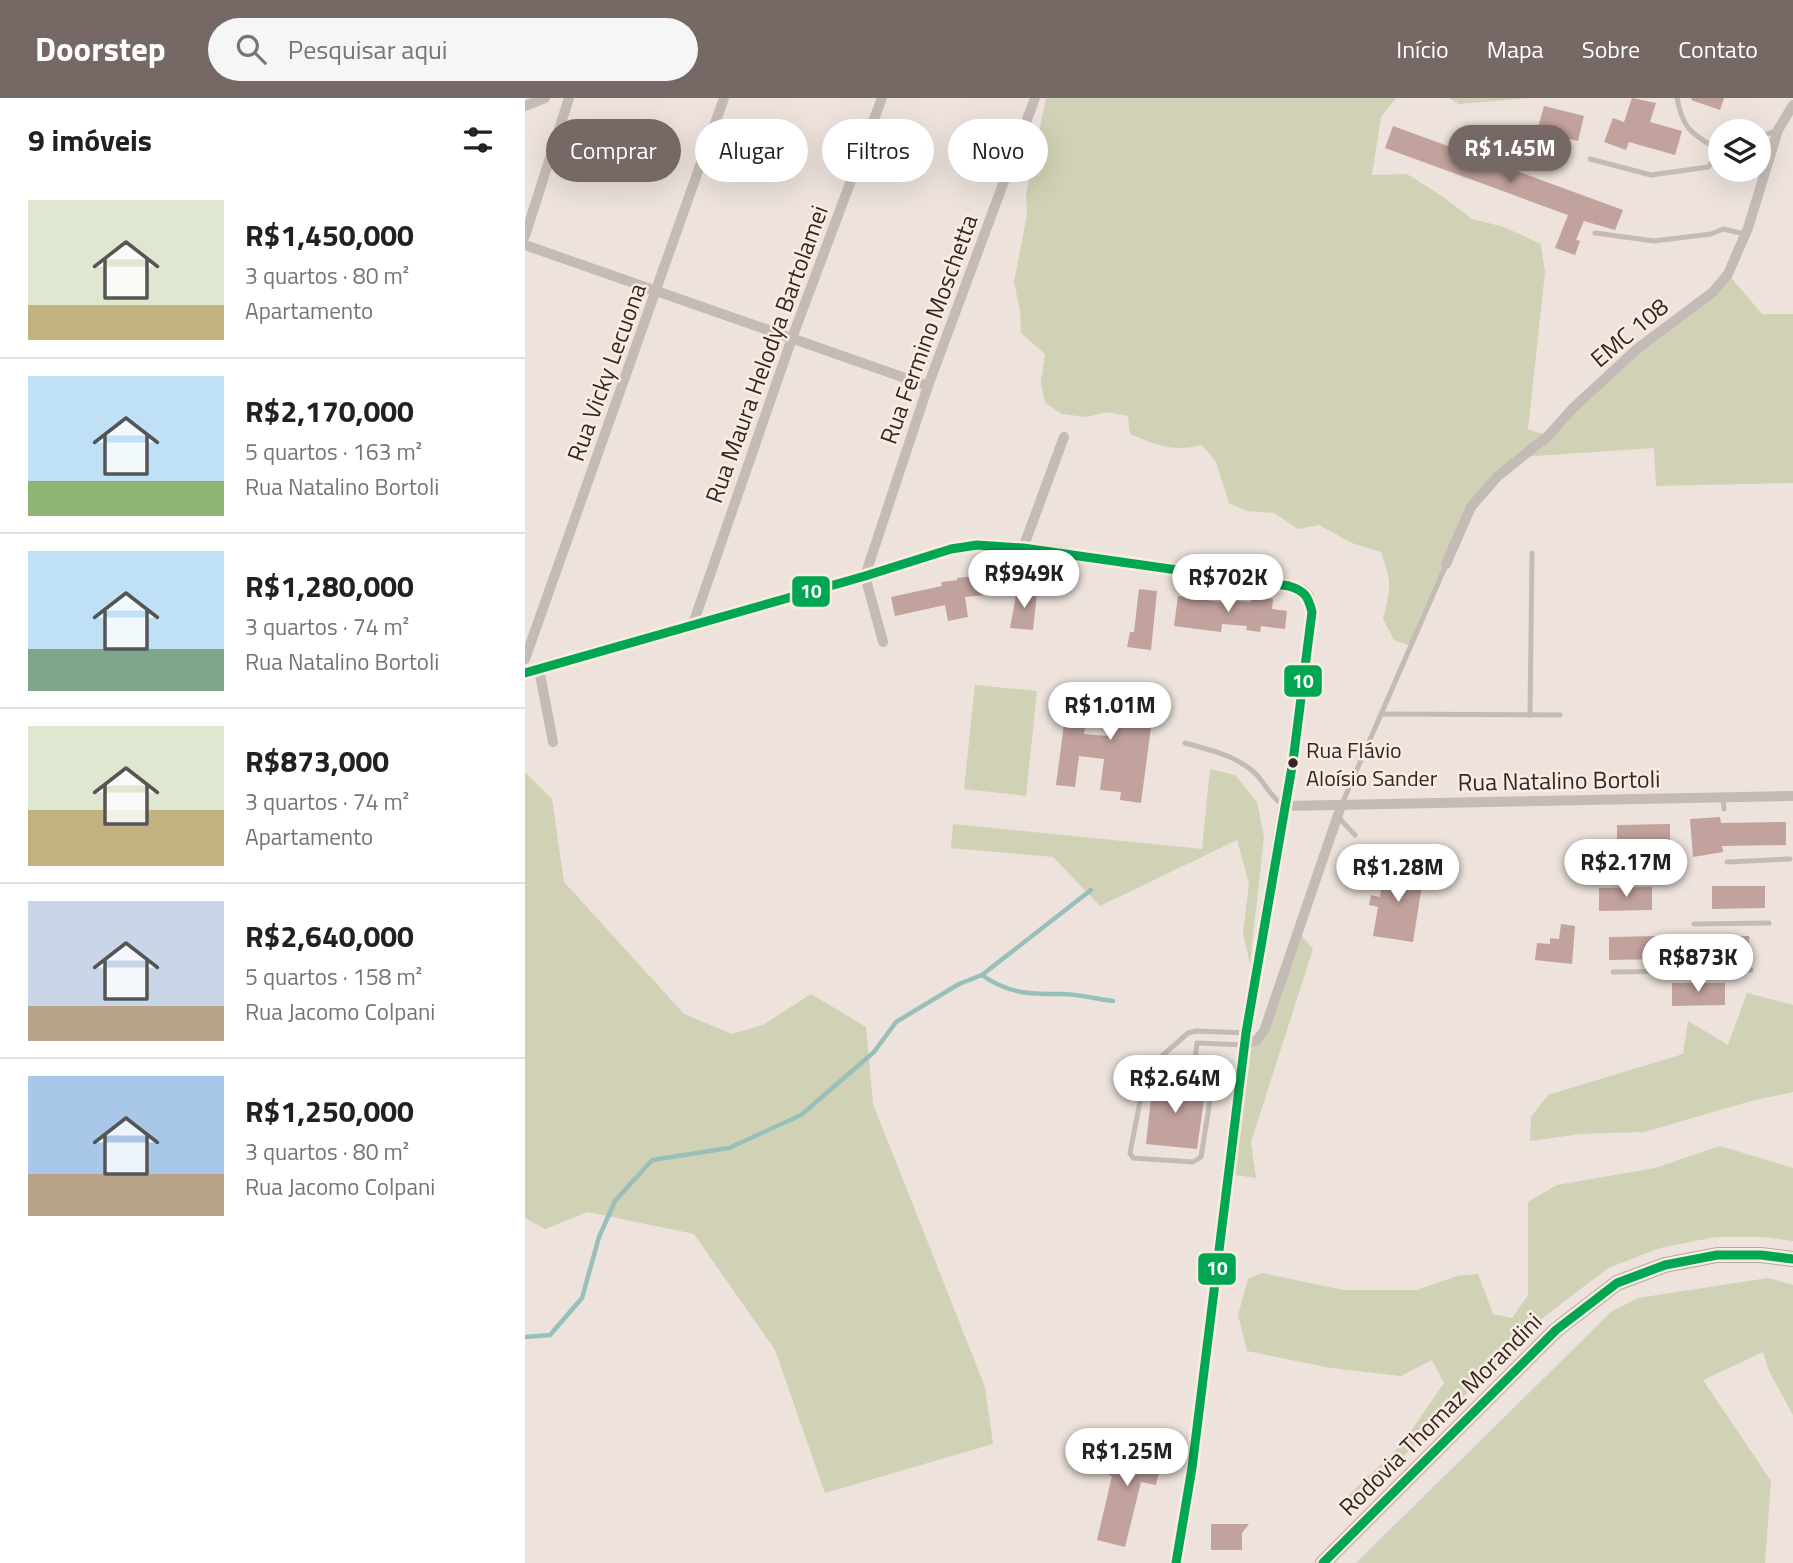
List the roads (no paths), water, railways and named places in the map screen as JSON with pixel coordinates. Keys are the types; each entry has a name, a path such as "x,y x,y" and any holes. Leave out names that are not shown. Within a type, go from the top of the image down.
{"main road":[{"name":"Rodovia Thomaz Morandini","path":"1323,1563 1556,1330 1617,1283 1665,1265 1717,1255 1761,1255 1793,1259"}],"street":[{"path":"525,106 545,98"},
{"path":"525,236 569,98"},
{"name":"Rua Vicky Lecuona","path":"525,659 724,98"},
{"name":"Rua Maura Helodya Bartolamei","path":"692,624 792,338 882,98"},
{"name":"Rua Fermino Moschetta","path":"865,576 927,386 1035,98"},
{"name":"EMC 108","path":"1446,564 1471,507 1498,476 1548,436 1572,409 1638,348 1713,292 1728,274 1766,174 1778,130 1793,106"},
{"path":"525,245 927,386"},
{"path":"1023,548 1064,437"},
{"path":"525,673 951,549 977,545 1023,548 1249,579 1289,586 1302,590 1308,596 1312,612 1293,761 1283,806 1245,1039 1192,1468 1176,1563"},
{"path":"865,576 883,642"},
{"path":"539,669 553,742"},
{"name":"Rua Natalino Bortoli","path":"1283,806 1339,811 1723,803 1793,796"},
{"path":"1245,1039 1257,1040 1264,1031 1339,811"}],"lane":[{"path":"1677,98 1679,112 1689,132 1708,145"},
{"path":"1771,133 1778,130"},
{"path":"1590,159 1651,175 1708,167"},
{"path":"1595,233 1654,241 1711,234 1723,229 1745,234"},
{"path":"1530,715 1532,553"},
{"path":"1355,835 1339,811 1446,564"},
{"path":"1382,714 1560,715"},
{"path":"1185,743 1235,758 1256,775 1283,806"},
{"path":"1727,862 1790,859"},
{"path":"1694,924 1769,923"},
{"path":"1613,972 1751,970"},
{"path":"1196,1031 1245,1039 1197,1043 1195,1059 1212,1070 1214,1075 1201,1157 1193,1162 1133,1158 1130,1153 1146,1070 1188,1033 1196,1031"}],"waterway":[{"path":"525,1337 550,1335 582,1298 599,1237 615,1201 652,1160 729,1148 801,1115 874,1052 896,1022 959,984 982,975 1091,890"},
{"path":"982,975 992,982 1022,992 1113,1001"}],"place":[{"name":"Rua Flávio Aloísio Sander","path":"1293,763"}]}
